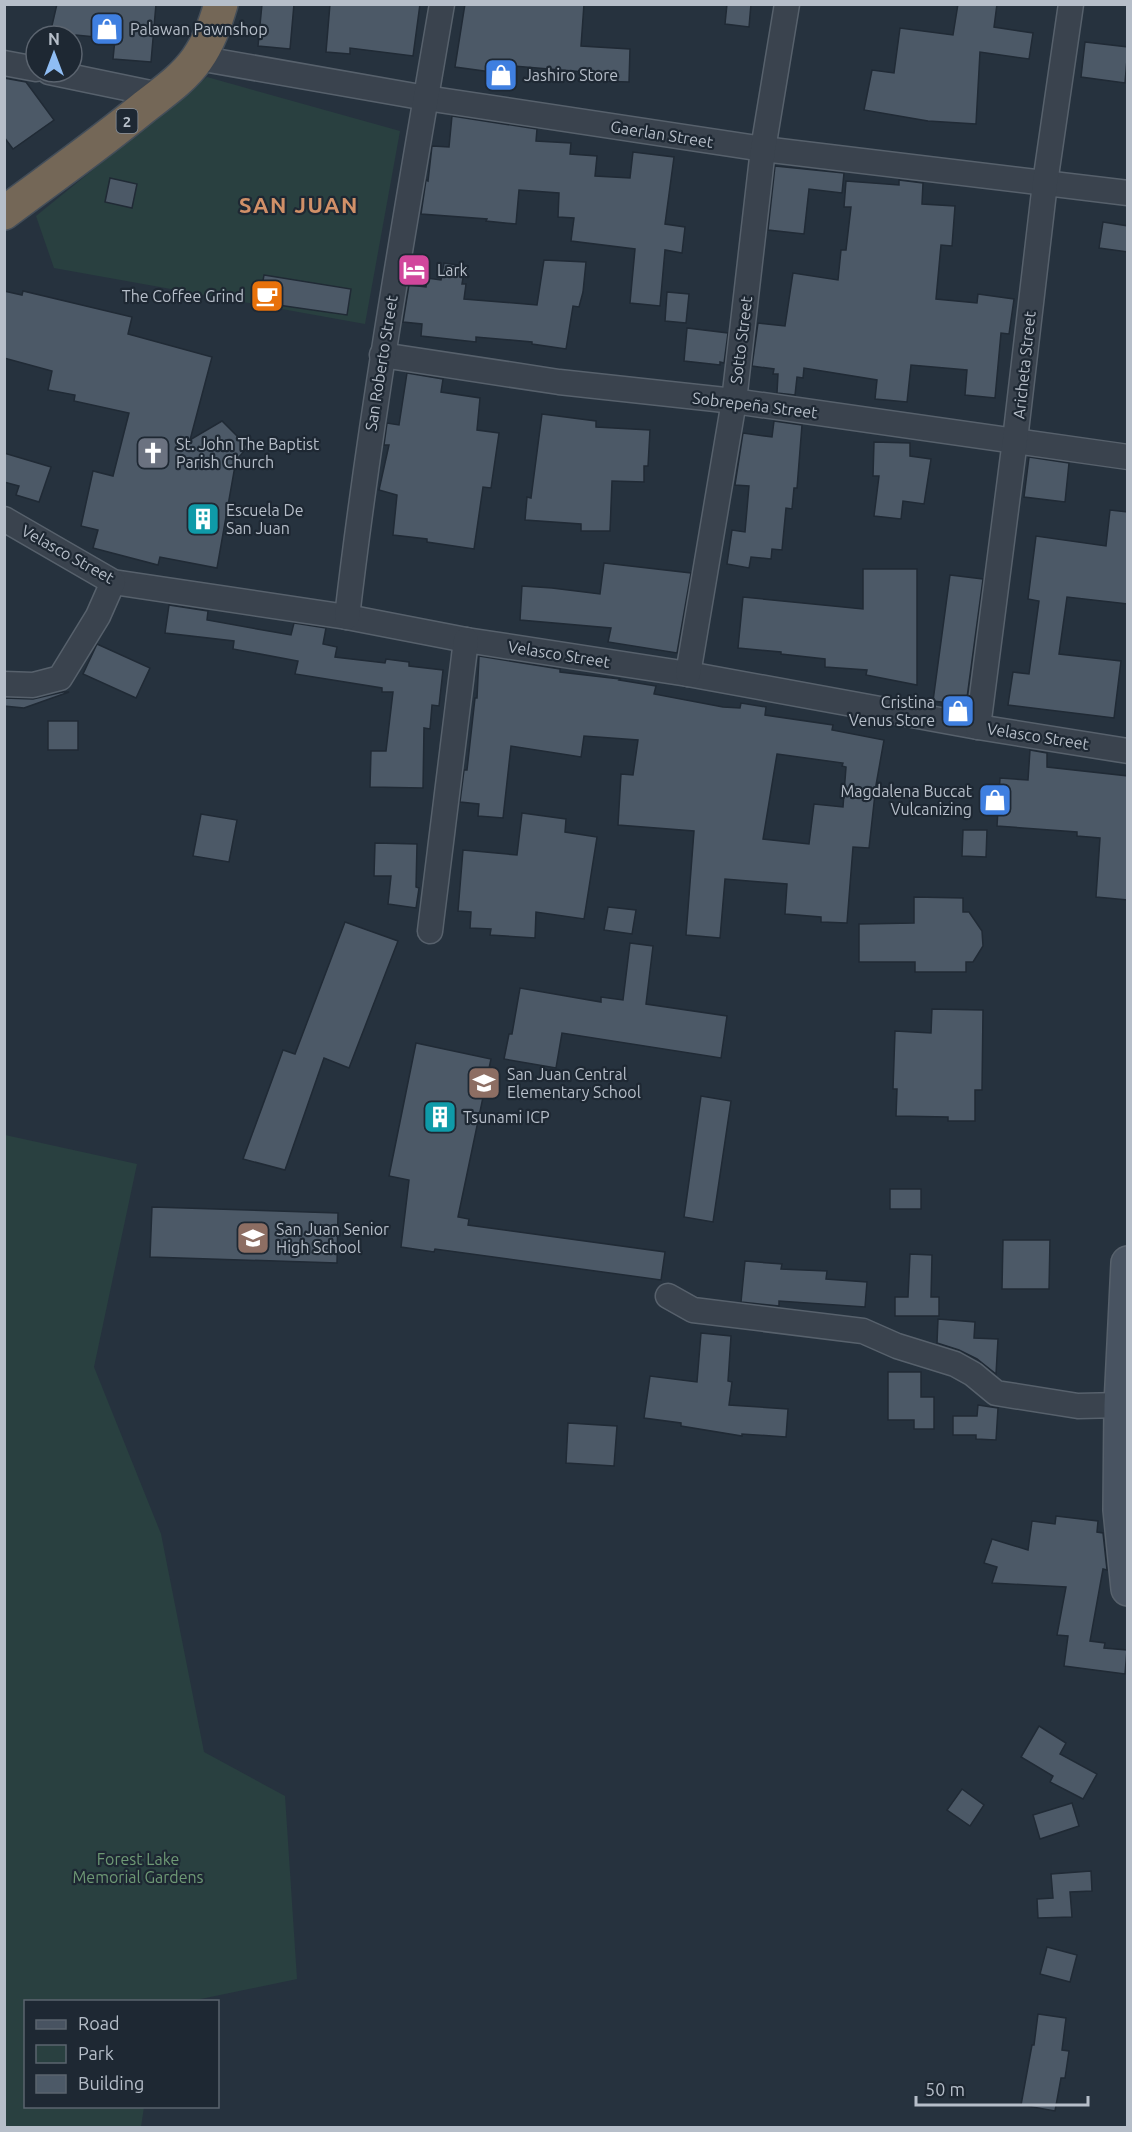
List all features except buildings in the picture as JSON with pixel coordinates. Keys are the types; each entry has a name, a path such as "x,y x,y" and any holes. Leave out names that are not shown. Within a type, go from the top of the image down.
{"highway":[{"name":"2","path":"4,213 52,176 94,148 185,74 198,58 213,30 220,4"}],"street":[{"name":"San Roberto Street","path":"347,616 361,498 382,355 442,4"},
{"name":"Sotto Street","path":"688,674 734,401 763,149 787,4"},
{"name":"Aricheta Street","path":"978,727 1045,183 1071,4"},
{"name":"Gaerlan Street","path":"198,58 426,98 763,149 1128,194"},
{"path":"4,63 24,67"},
{"path":"84,79 160,94"},
{"name":"Sobrepeña Street","path":"382,355 559,382 734,401 1128,457"},
{"name":"Velasco Street","path":"4,519 113,582 347,616 466,640 688,674 978,727 1128,751"},
{"path":"4,684 33,685 60,678 98,616 113,582"},
{"path":"430,931 466,640"},
{"path":"1128,1263 1121,1405 1120,1510 1128,1589"},
{"path":"668,1296 693,1310 863,1331 897,1346 954,1364 973,1374 996,1393 1078,1406 1121,1405"}],"green space":[{"path":"207,77 400,131 365,324 54,268 36,216"},
{"name":"Forest Lake Memorial Gardens","path":"5,1135 137,1164 94,1367 161,1534 204,1752 285,1796 297,1979 196,2000 24,2000 24,2108 144,2108 141,2127 5,2127"}],"place":[{"name":"Palawan Pawnshop","path":"107,29"},
{"name":"Jashiro Store","path":"501,75"},
{"name":"Lark","path":"414,270"},
{"name":"The Coffee Grind","path":"267,296"},
{"name":"St. John The Baptist Parish Church","path":"153,453"},
{"name":"Escuela De San Juan","path":"203,519"},
{"name":"Cristina Venus Store","path":"958,711"},
{"name":"Magdalena Buccat Vulcanizing","path":"995,800"},
{"name":"San Juan Central Elementary School","path":"484,1083"},
{"name":"Tsunami ICP","path":"440,1117"},
{"name":"San Juan Senior High School","path":"253,1238"}],"district":[{"name":"SAN JUAN","path":"299,204"}]}
